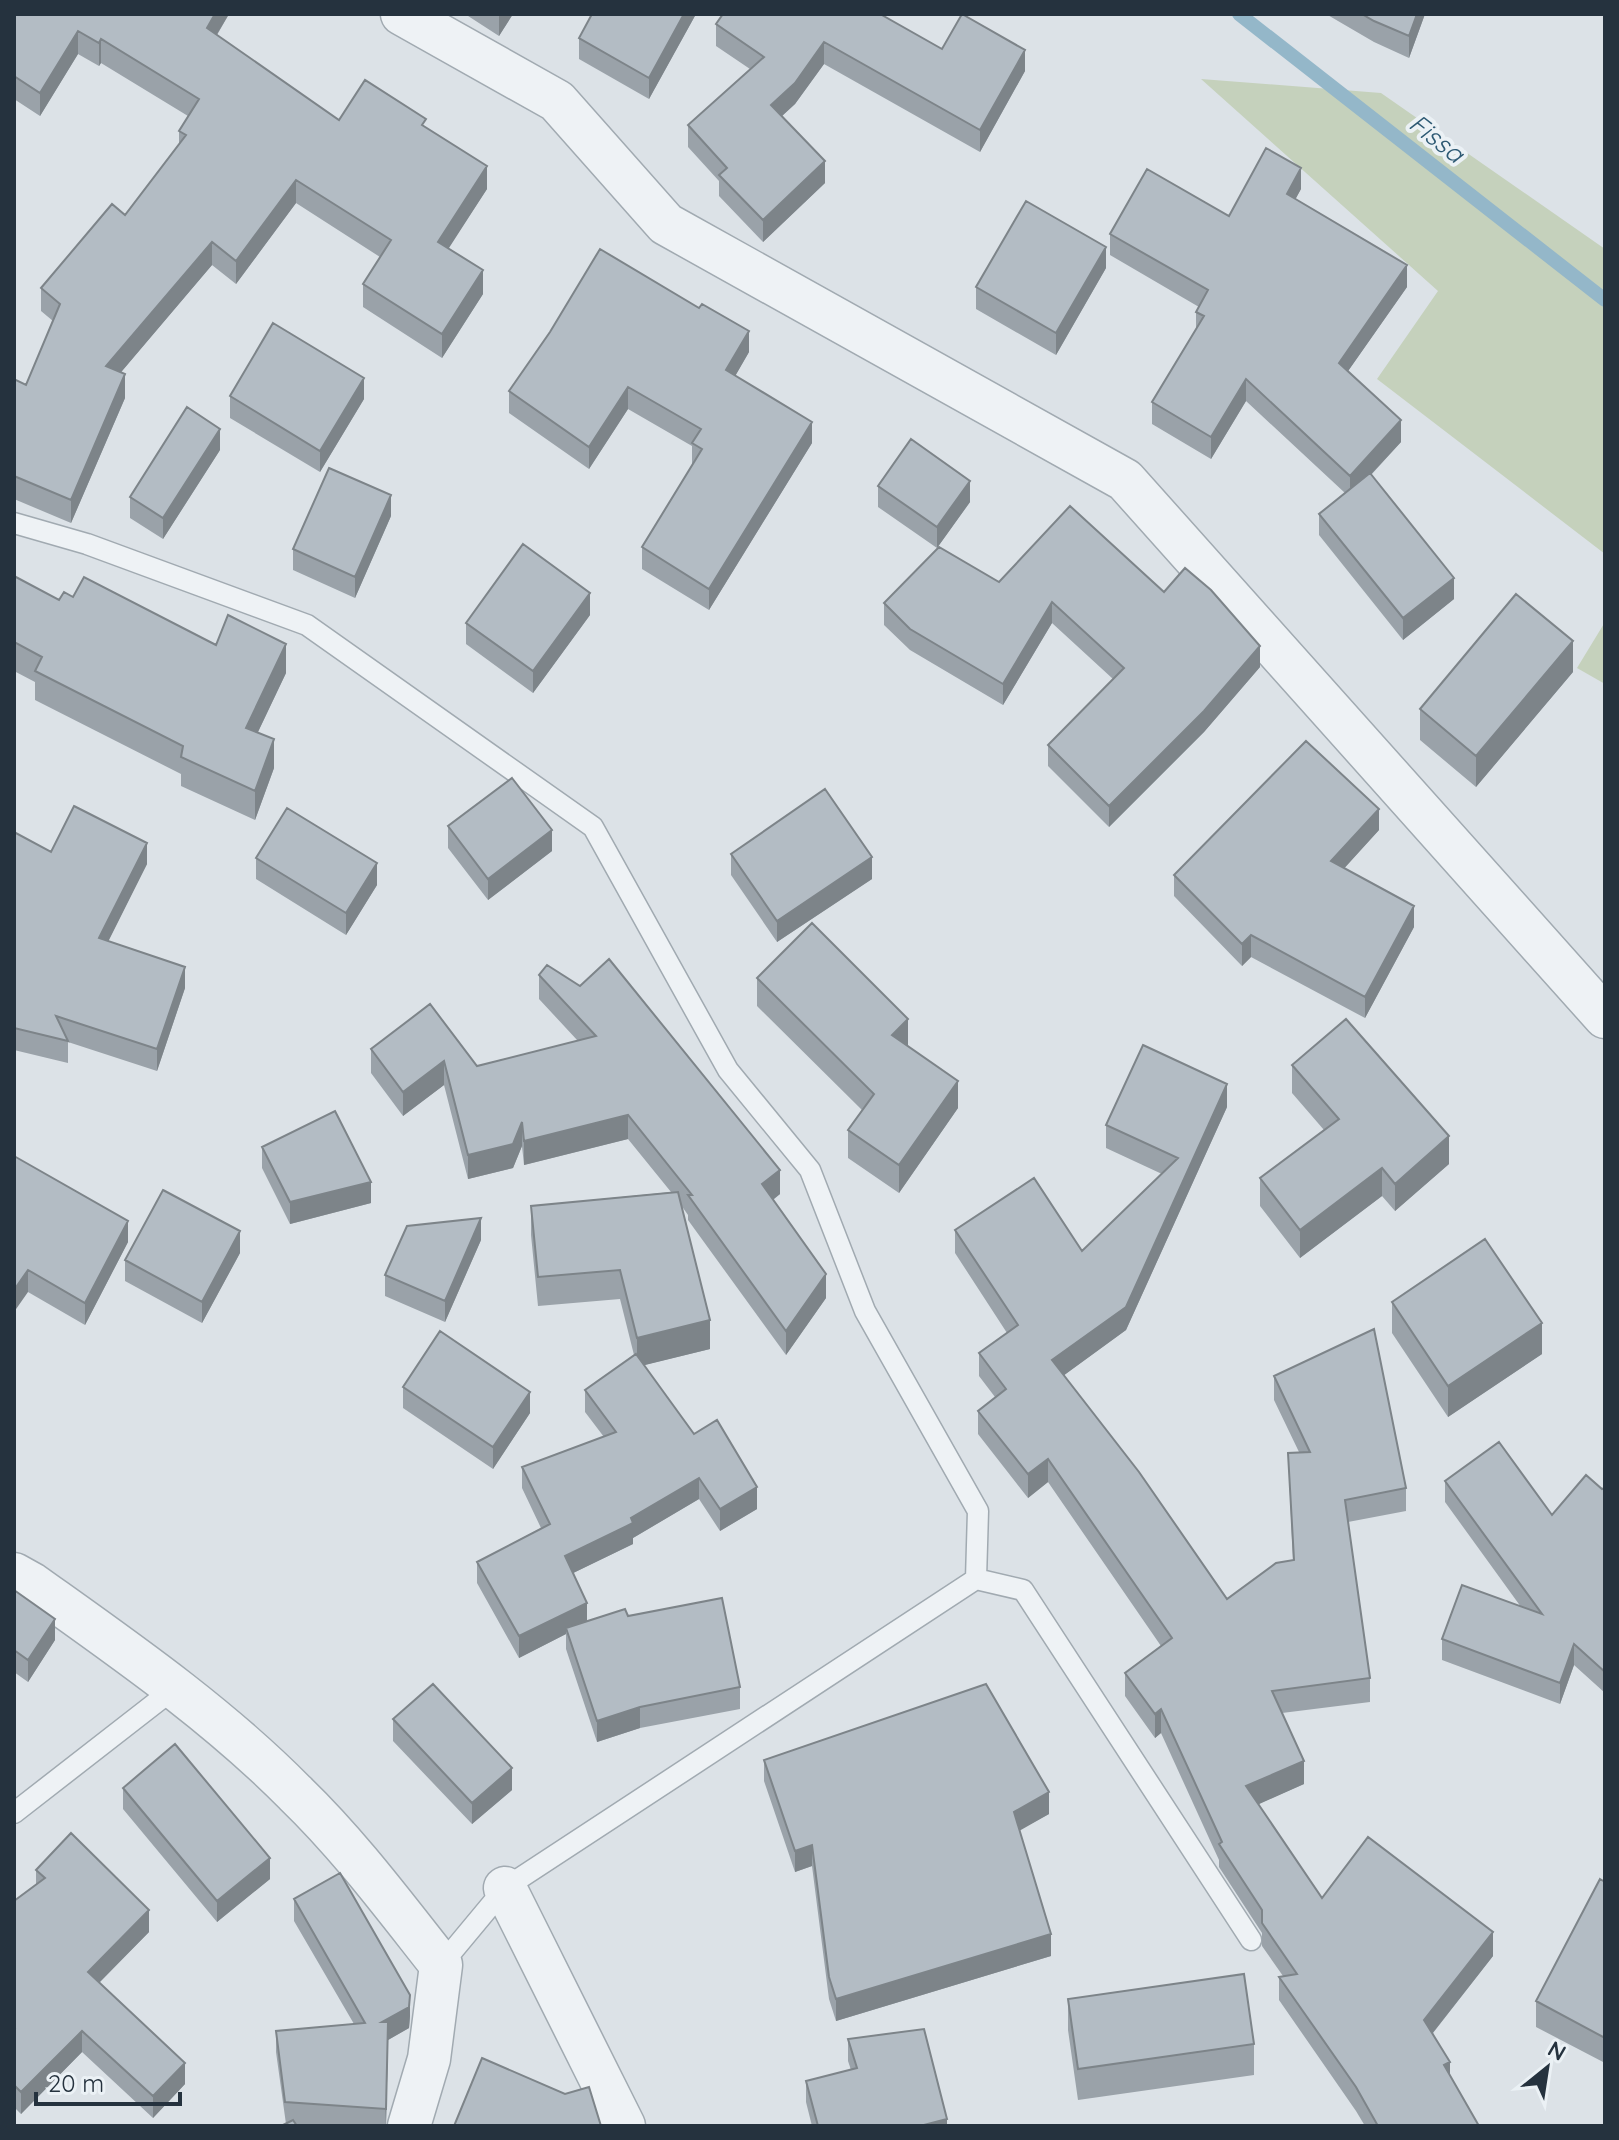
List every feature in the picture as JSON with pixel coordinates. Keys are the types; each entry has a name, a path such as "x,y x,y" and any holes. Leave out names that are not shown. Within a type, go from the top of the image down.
{"street":[{"path":"402,14 557,101 666,224 1125,480 1605,1017"},
{"path":"14,1574 176,1687 296,1793 379,1887 441,1965 429,2059 409,2126"},
{"path":"505,1888 624,2126"}],"lane":[{"path":"14,523 87,544 307,625 593,827 728,1070 810,1170 865,1311 978,1511 976,1579"},
{"path":"441,1965 505,1888 976,1579 1023,1590 1251,1940"},
{"path":"14,1813 176,1687"}],"green space":[{"path":"1201,79 1381,93 1605,249 1605,554 1377,379 1438,291"},
{"path":"1605,622 1605,684 1577,668"}],"building":[{"path":"14,14 215,14 207,28 339,120 365,80 426,119 422,125 487,166 438,242 483,270 442,334 363,284 391,240 296,180 236,261 212,242 106,366 125,374 71,500 14,476 14,379 26,385 60,304 41,288 112,204 125,215 186,135 179,131 199,99 101,39 99,43 78,31 40,93 14,76"},
{"path":"592,14 684,14 649,78 579,38"},
{"path":"723,14 880,14 942,49 962,14 1025,50 980,130 824,42 795,83 771,105 825,161 763,220 719,175 727,168 688,125 764,57 716,24"},
{"path":"1362,14 1417,14 1409,36"},
{"path":"1266,148 1301,168 1287,194 1407,265 1339,363 1401,420 1350,476 1246,379 1211,437 1152,402 1204,316 1196,312 1208,290 1110,234 1147,169 1229,216"},
{"path":"1026,201 1106,247 1056,333 976,287"},
{"path":"600,249 699,308 702,304 749,331 726,370 812,422 709,589 642,547 702,449 692,443 701,429 628,387 589,447 509,391 550,332"},
{"path":"273,323 364,378 320,451 230,396"},
{"path":"187,407 220,429 163,518 130,497"},
{"path":"911,439 970,481 937,527 878,486"},
{"path":"329,468 391,495 355,577 293,549"},
{"path":"1370,473 1454,578 1403,618 1319,514"},
{"path":"1070,506 1164,592 1185,568 1211,590 1260,646 1204,711 1109,806 1048,745 1124,668 1052,602 1003,684 910,629 884,603 939,547 999,582"},
{"path":"523,544 590,593 533,671 466,623"},
{"path":"14,576 59,600 64,592 73,597 84,577 216,645 228,615 286,644 246,728 274,739 255,791 181,757 183,746 35,671 42,657 14,642"},
{"path":"1516,594 1573,641 1476,756 1420,709"},
{"path":"1306,741 1379,809 1331,861 1414,906 1365,997 1251,935 1242,944 1174,875"},
{"path":"512,778 552,830 488,879 448,826"},
{"path":"825,789 872,857 777,921 731,854"},
{"path":"74,806 147,843 99,938 185,967 157,1049 56,1016 68,1041 14,1028 14,832 51,852"},
{"path":"287,808 377,863 346,913 256,858"},
{"path":"812,923 908,1019 892,1035 958,1081 899,1165 848,1130 874,1094 757,978"},
{"path":"609,959 780,1170 762,1184 826,1274 786,1331 688,1195 692,1195 628,1115 524,1141 522,1122 513,1144 468,1155 444,1061 403,1092 371,1049 430,1004 477,1066 596,1036 539,975 547,965 580,986"},
{"path":"1346,1019 1449,1136 1395,1184 1382,1168 1300,1230 1260,1178 1339,1119 1292,1065"},
{"path":"1143,1045 1227,1084 1126,1307 1052,1360 1139,1472 1227,1599 1276,1563 1294,1560 1288,1453 1310,1452 1274,1376 1374,1329 1406,1488 1345,1500 1370,1678 1272,1691 1304,1761 1246,1786 1322,1898 1368,1837 1493,1932 1424,2020 1450,2062 1444,2065 1479,2126 1378,2126 1356,2087 1279,1977 1297,1974 1262,1923 1262,1910 1219,1844 1222,1842 1161,1709 1155,1714 1125,1673 1172,1638 1048,1459 1028,1474 978,1411 1006,1389 979,1353 1018,1325 955,1230 1034,1178 1082,1251 1178,1158 1106,1125"},
{"path":"335,1111 371,1182 290,1202 262,1147"},
{"path":"14,1156 128,1221 85,1303 28,1270 14,1290"},
{"path":"163,1190 240,1231 202,1302 125,1260"},
{"path":"678,1192 710,1320 637,1338 620,1270 538,1277 531,1206"},
{"path":"481,1218 445,1301 385,1275 407,1226"},
{"path":"1485,1239 1542,1323 1448,1386 1392,1302"},
{"path":"440,1331 530,1392 493,1447 403,1387"},
{"path":"636,1354 694,1434 717,1420 757,1487 720,1509 699,1478 631,1518 633,1523 565,1556 587,1603 519,1636 477,1562 550,1524 522,1467 616,1432 585,1390"},
{"path":"1499,1442 1552,1515 1586,1475 1602,1489 1605,1488 1605,1672 1574,1644 1560,1683 1442,1639 1462,1585 1542,1614 1445,1481"},
{"path":"14,1590 55,1619 28,1660 14,1650"},
{"path":"722,1598 740,1687 640,1707 597,1721 566,1628 625,1609 628,1616"},
{"path":"433,1684 512,1768 472,1803 393,1719"},
{"path":"986,1684 1049,1792 1014,1812 1051,1934 836,1999 829,1977 812,1845 795,1851 764,1760"},
{"path":"175,1744 270,1858 217,1901 123,1788"},
{"path":"71,1833 149,1910 88,1972 185,2063 153,2096 82,2031 21,2092 14,2085 14,1901 45,1878 36,1870"},
{"path":"340,1873 410,1995 409,2007 382,2022 388,2022 386,2109 285,2102 276,2031 365,2023 294,1899"},
{"path":"1600,1879 1605,1882 1605,2038 1536,2001"},
{"path":"1244,1974 1254,2044 1078,2069 1068,1999"},
{"path":"924,2029 947,2119 920,2126 818,2126 806,2081 857,2068 848,2039"},
{"path":"482,2058 565,2094 589,2087 601,2126 454,2126"},
{"path":"293,2120 297,2126 281,2126"}],"waterway":[{"name":"Fissa","path":"1239,14 1605,300"}]}
